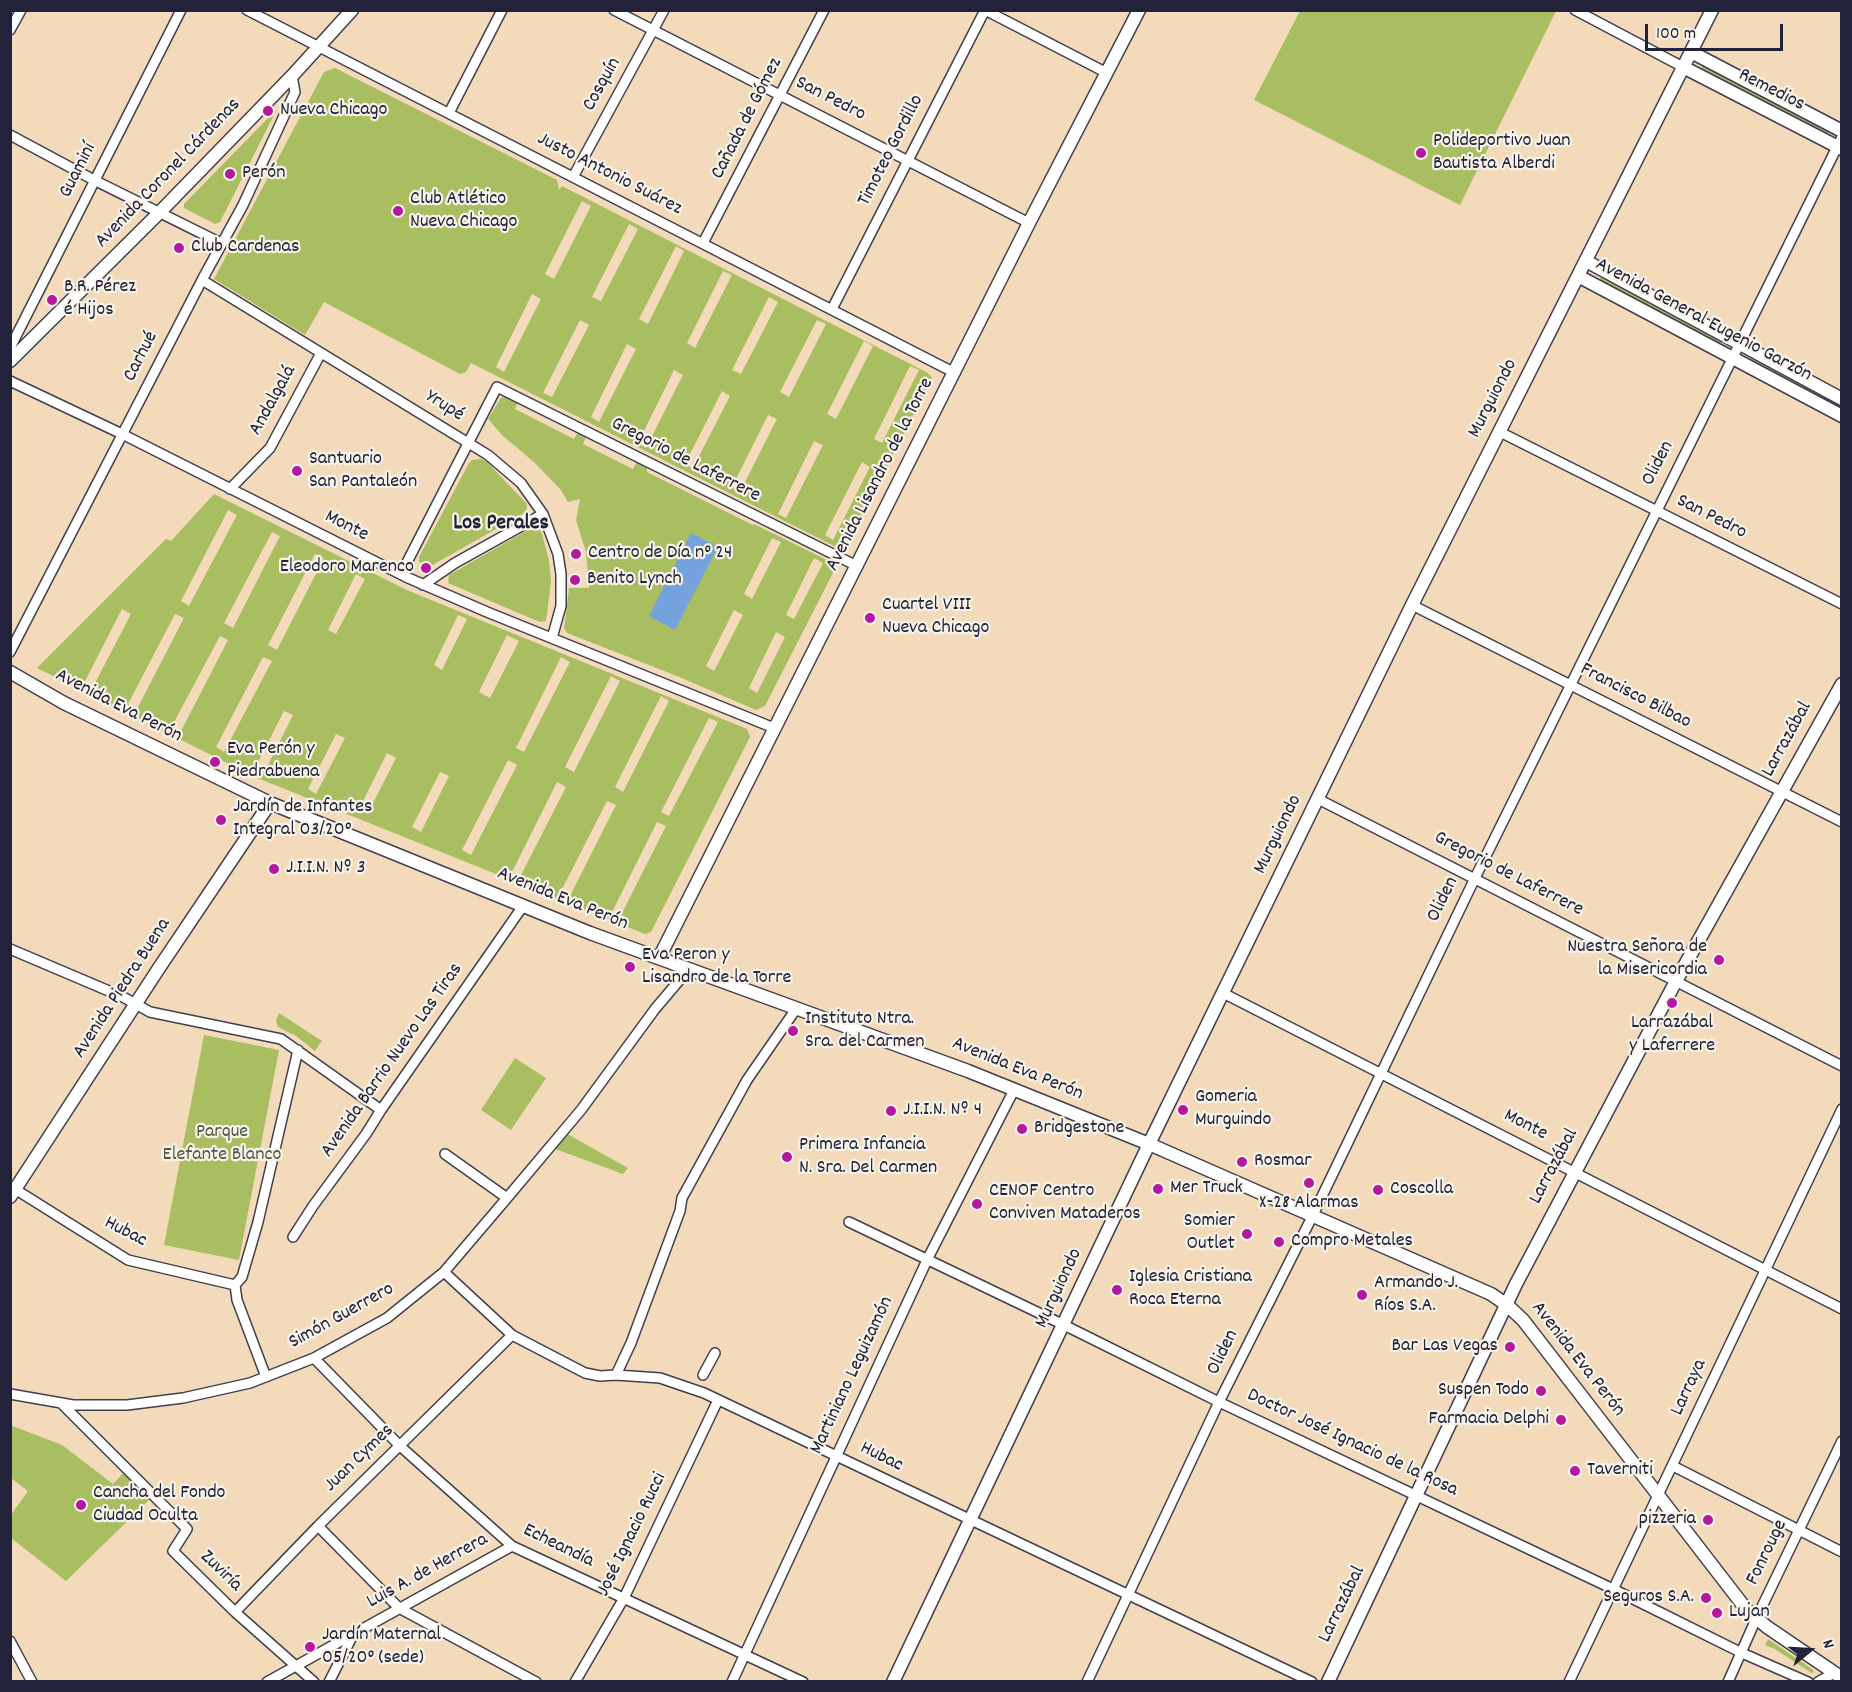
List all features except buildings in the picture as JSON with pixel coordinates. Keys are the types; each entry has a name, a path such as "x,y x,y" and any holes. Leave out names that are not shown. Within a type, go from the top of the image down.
{"street":[{"path":"10,30 21,10"},
{"name":"Guaminí","path":"10,348 181,10"},
{"name":"Justo Antonio Suárez","path":"247,10 955,373"},
{"path":"449,113 502,10"},
{"name":"San Pedro","path":"614,10 1029,223"},
{"name":"Cosquín","path":"573,177 664,10"},
{"name":"Cañada de Gómez","path":"703,243 824,10"},
{"name":"Avenida Lisandro de la Torre","path":"659,958 1029,223 1139,10"},
{"path":"1575,10 1683,67"},
{"name":"Murguiondo","path":"893,1682 1149,1144 1412,605 1712,10"},
{"name":"Avenida Coronel Cárdenas","path":"10,362 292,76 350,11"},
{"path":"985,11 1107,73"},
{"name":"Timoteo Gordillo","path":"832,309 985,11"},
{"name":"Remedios","path":"1690,52 1842,131"},
{"name":"Remedios","path":"1683,67 1840,144"},
{"name":"Carhué","path":"10,652 221,243 243,205 295,92 292,76"},
{"path":"10,135 221,243"},
{"name":"Oliden","path":"1087,1682 1220,1402 1475,878 1840,144"},
{"name":"Avenida General Eugenio Garzón","path":"1586,261 1842,399"},
{"name":"Avenida General Eugenio Garzón","path":"1578,276 1842,416"},
{"name":"Yrupé","path":"202,280 469,443 510,472 529,493 543,514 553,536 561,574 561,606 552,638"},
{"name":"Andalgalá","path":"230,489 270,448 321,353"},
{"name":"Monte","path":"10,381 122,434 423,585 774,728"},
{"name":"Gregorio de Laferrere","path":"469,443 497,387 857,566"},
{"name":"San Pedro","path":"1500,432 1842,604"},
{"path":"401,574 469,443"},
{"path":"423,585 455,563 543,514"},
{"name":"Francisco Bilbao","path":"1412,605 1842,822"},
{"name":"Avenida Eva Perón","path":"10,672 64,703 270,803 523,906 688,970 919,1052 1149,1144 1491,1294 1508,1305 1523,1320 1746,1609 1756,1619 1838,1675"},
{"name":"Larrazábal","path":"1328,1682 1508,1305 1575,1171 1676,981 1842,684"},
{"name":"Gregorio de Laferrere","path":"1318,799 1842,1066"},
{"name":"Avenida Piedra Buena","path":"12,1191 270,803"},
{"name":"Avenida Barrio Nuevo Las Tiras","path":"293,1237 523,906"},
{"path":"10,949 123,997 150,1012 281,1039 381,1110"},
{"name":"Simón Guerrero","path":"10,1394 73,1406 127,1405 183,1398 250,1383 315,1358 387,1318 444,1272 581,1110 655,1009 688,970"},
{"name":"Monte","path":"1223,993 1842,1309"},
{"path":"616,1374 631,1343 680,1211 682,1198 747,1080 796,1009"},
{"path":"266,1377 237,1300 235,1285 242,1277 258,1222 298,1050"},
{"name":"Martiniano Leguizamón","path":"732,1682 928,1258 1014,1090"},
{"name":"Larraya","path":"1569,1682 1842,1109"},
{"path":"445,1154 507,1198"},
{"name":"Hubac","path":"12,1191 128,1260 235,1285"},
{"name":"Doctor José Ignacio de la Rosa","path":"849,1222 928,1258 1220,1402 1613,1588 1742,1653 1808,1682"},
{"name":"Hubac","path":"444,1272 512,1335 585,1373 600,1376 616,1374 660,1378 704,1393 1312,1682"},
{"name":"Juan Cymes","path":"235,1612 318,1526 512,1335"},
{"path":"703,1375 716,1353"},
{"name":"Echeandía","path":"315,1358 400,1446 512,1546 803,1682"},
{"name":"José Ignacio Rucci","path":"575,1682 624,1598 718,1400"},
{"name":"Zuviría","path":"62,1404 187,1528 172,1551 235,1612 314,1682"},
{"name":"Fonrouge","path":"1728,1682 1842,1441"},
{"path":"1673,1466 1842,1552"},
{"path":"318,1526 399,1608 536,1682"},
{"name":"Luis A. de Herrera","path":"267,1682 512,1546"},
{"path":"329,1682 353,1635"},
{"path":"10,1641 32,1682"},
{"path":"1818,1682 1838,1675"}],"green space":[{"name":"Polideportivo Juan Bautista Alberdi","path":"1300,11 1556,11 1460,205 1254,100"},
{"path":"1705,65 1828,130 1828,133 1702,71"},
{"path":"335,68 557,180 559,190 562,186 928,373 932,378 844,551 471,363 466,372 460,374 324,302 305,335 214,279 324,72","holes":["582,201 591,206 554,279 545,274","629,224 638,229 601,301 592,297","676,246 684,251 648,324 639,319","723,271 732,275 695,348 687,343","532,294 541,299 504,372 496,367","769,297 778,302 741,374 732,370","580,320 589,325 552,397 543,393","817,320 826,324 789,397 780,392","864,341 873,346 836,419 827,414","627,344 636,349 599,422 591,417","910,366 919,370 882,443 874,439","674,370 683,375 646,448 638,443","722,391 730,396 693,468 685,464","768,415 777,419 740,492 732,487","814,441 823,445 786,518 778,514","862,462 870,467 833,540 825,535"]},
{"path":"277,109 220,222 215,224 184,208 184,204"},
{"path":"1602,276 1720,339 1721,343 1719,345 1598,281"},
{"path":"1753,357 1841,404 1841,412 1749,360"},
{"path":"505,395 518,402 515,409 574,439 578,432 586,436 583,444 633,469 637,462 647,467 647,472 837,565 765,706 756,710 567,633 564,629 569,588 589,588 586,552 576,520 580,499 568,502 561,490 535,463 502,435 488,419","holes":["772,538 781,542 752,599 744,594","814,558 823,563 794,619 786,615","734,610 743,615 714,671 706,666","776,632 785,637 757,693 749,688"]},
{"path":"472,460 486,461 527,504 526,512 429,567 424,567 419,557 469,463"},
{"path":"214,494 409,591 747,729 750,737 651,932 645,934 255,777 37,668 166,539 171,541","holes":["228,510 237,515 189,606 181,601","272,532 280,536 233,628 224,623","315,554 324,558 277,650 268,645","356,574 365,579 336,634 328,630","122,609 131,614 93,687 84,683","175,614 184,618 137,709 128,704","458,615 467,619 442,670 434,665","507,635 519,641 490,698 479,692","220,636 228,640 181,731 172,726","263,657 272,661 224,752 216,747","561,657 570,662 524,752 516,748","611,676 620,681 574,772 565,767","661,696 669,701 623,792 615,787","284,711 293,715 265,771 256,766","709,718 718,722 669,816 661,812","336,734 345,738 316,794 308,789","387,753 396,758 368,813 359,809","508,760 517,765 471,855 462,850","440,772 449,776 421,832 412,827","557,782 566,787 520,877 512,872","607,801 616,805 570,896 561,891","657,822 666,826 620,917 612,912"]},
{"path":"533,527 539,528 542,534 549,560 551,582 546,621 535,620 448,583 449,575"},
{"path":"279,1013 322,1041 315,1051 296,1036 278,1027 276,1021"},
{"name":"Parque Elefante Blanco","path":"204,1035 279,1050 239,1260 164,1245"},
{"path":"515,1058 546,1078 511,1130 481,1110"},
{"path":"562,1131 628,1168 623,1174 550,1147"},
{"name":"Cancha del Fondo Ciudad Oculta","path":"10,1425 62,1445 113,1484 127,1469 154,1495 66,1581 11,1538 11,1515 28,1491 11,1478"},
{"path":"1768,1639 1814,1672 1812,1673 1765,1645"}],"water":[{"path":"691,533 718,547 675,630 649,616"}],"place":[{"name":"Nueva Chicago","path":"268,111"},
{"name":"Polideportivo Juan Bautista Alberdi","path":"1421,153"},
{"name":"Perón","path":"230,174"},
{"name":"Club Atlético Nueva Chicago","path":"398,211"},
{"name":"Club Cardenas","path":"179,248"},
{"name":"B.R. Pérez é Hijos","path":"52,300"},
{"name":"Santuario San Pantaleón","path":"297,471"},
{"name":"Centro de Día n° 24","path":"576,554"},
{"name":"Eleodoro Marenco","path":"426,568"},
{"name":"Benito Lynch","path":"575,580"},
{"name":"Cuartel VIII Nueva Chicago","path":"870,618"},
{"name":"Eva Perón y Piedrabuena","path":"215,762"},
{"name":"Jardín de Infantes Integral 03/20°","path":"221,820"},
{"name":"J.I.I.N. Nº 3","path":"274,869"},
{"name":"Nuestra Señora de la Misericordia","path":"1719,960"},
{"name":"Eva Peron y Lisandro de la Torre","path":"630,967"},
{"name":"Larrazábal y Laferrere","path":"1672,1003"},
{"name":"Instituto Ntra. Sra. del Carmen","path":"793,1031"},
{"name":"Gomeria Murguindo","path":"1183,1110"},
{"name":"J.I.I.N. Nº 4","path":"891,1111"},
{"name":"Bridgestone","path":"1022,1129"},
{"name":"Primera Infancia N. Sra. Del Carmen","path":"787,1157"},
{"name":"Rosmar","path":"1242,1162"},
{"name":"X-28 Alarmas","path":"1309,1183"},
{"name":"Mer Truck","path":"1158,1189"},
{"name":"Coscolla","path":"1378,1190"},
{"name":"CENOF Centro Conviven Mataderos","path":"977,1204"},
{"name":"Somier Outlet","path":"1247,1234"},
{"name":"Compro Metales","path":"1279,1242"},
{"name":"Iglesia Cristiana Roca Eterna","path":"1117,1290"},
{"name":"Armando J. Ríos S.A.","path":"1362,1295"},
{"name":"Bar Las Vegas","path":"1510,1347"},
{"name":"Suspen Todo","path":"1541,1391"},
{"name":"Farmacia Delphi","path":"1561,1420"},
{"name":"Taverniti","path":"1575,1471"},
{"name":"Cancha del Fondo Ciudad Oculta","path":"81,1505"},
{"name":"pizzeria","path":"1708,1520"},
{"name":"Seguros S.A.","path":"1706,1598"},
{"name":"Lujan","path":"1717,1613"},
{"name":"Jardín Maternal 05/20° (sede)","path":"310,1647"}],"district":[{"name":"Los Perales","path":"501,525"}]}
